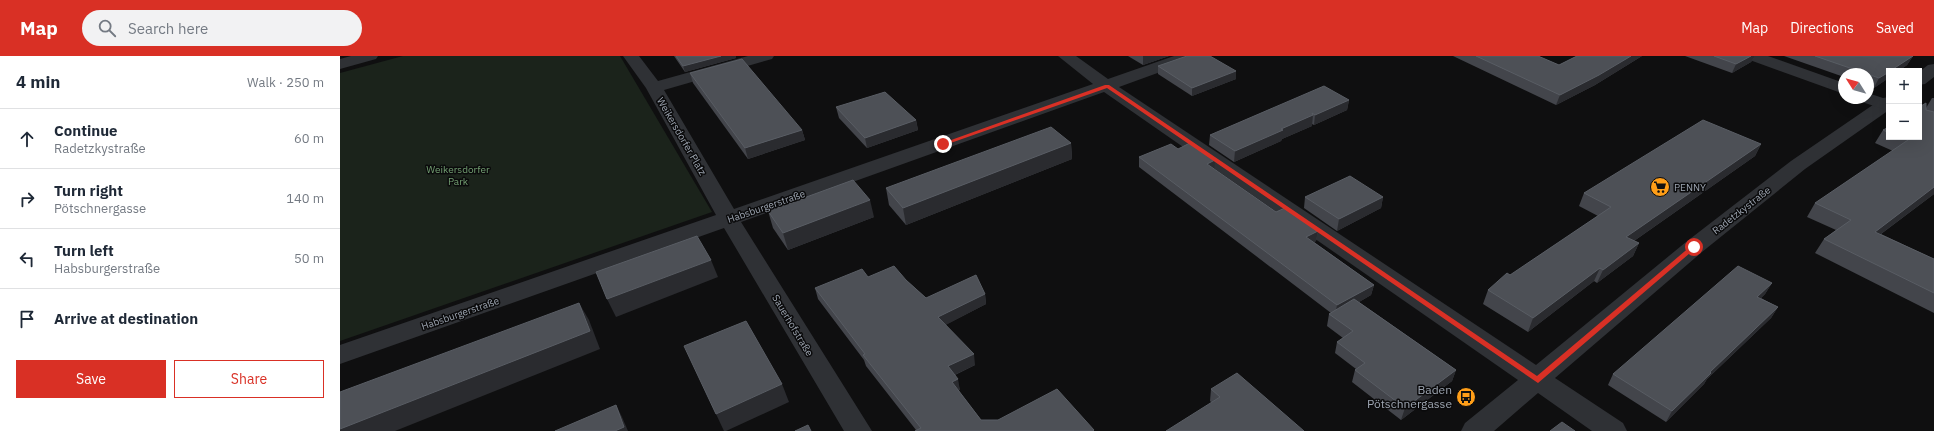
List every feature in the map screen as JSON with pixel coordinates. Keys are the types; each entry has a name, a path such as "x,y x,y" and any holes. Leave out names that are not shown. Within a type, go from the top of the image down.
{"street":[{"path":"340,64 370,56"},
{"name":"Weikersdorfer Platz","path":"631,56 654,87 729,219"},
{"path":"654,87 766,56"},
{"path":"1066,56 1107,86 1613,431"},
{"name":"Habsburgerstraße","path":"340,355 1190,56"},
{"path":"1753,56 1838,87"},
{"path":"1922,78 1934,69"},
{"name":"Radetzkystraße","path":"1474,431 1538,380 1694,247 1798,165 1883,103"},
{"name":"Sauerhofstraße","path":"729,219 858,431"}],"green space":[{"name":"Weikersdorfer Park","path":"403,56 620,56 712,212 340,341 340,73"}],"building":[{"path":"676,56 721,56 683,66"},
{"path":"1187,56 1210,56 1236,71 1192,88 1158,66"},
{"path":"1476,56 1538,56 1559,65 1577,56 1631,56 1599,75 1560,95"},
{"path":"1714,56 1751,56 1736,64"},
{"path":"1815,56 1913,56 1895,68 1886,68 1886,74 1879,78 1874,76 1874,68 1850,68"},
{"path":"742,59 802,130 745,148 690,73"},
{"path":"1324,86 1349,100 1315,115 1312,113 1313,115 1281,129 1283,130 1235,151 1210,135"},
{"path":"885,92 916,120 865,138 836,107"},
{"path":"1926,103 1926,110 1934,112 1934,187 1875,232 1934,259 1934,293 1824,239 1851,220 1815,203 1908,140 1922,140 1922,105"},
{"path":"1703,120 1761,144 1626,237 1639,243 1603,270 1600,268 1533,318 1488,290 1507,273 1510,275 1611,207 1584,193"},
{"path":"1051,127 1071,143 903,208 886,188"},
{"path":"1190,143 1215,160 1207,164 1276,212 1285,208 1318,231 1306,237 1374,285 1337,305 1139,157 1171,144 1178,149"},
{"path":"1350,176 1383,197 1339,219 1305,197"},
{"path":"853,180 870,200 783,233 768,211"},
{"path":"697,236 711,260 607,299 596,272"},
{"path":"894,266 906,280 926,298 976,275 985,294 938,317 974,354 948,366 958,379 952,382 981,420 998,420 1057,389 1094,430 915,431 921,428 863,355 865,354 815,288 862,269 868,277"},
{"path":"1738,266 1772,283 1757,297 1778,307 1710,372 1711,373 1672,411 1613,374"},
{"path":"1354,299 1456,370 1405,408 1355,370 1365,363 1337,342 1353,331 1329,314"},
{"path":"579,303 590,331 340,429 340,392"},
{"path":"746,321 782,384 716,414 684,346"},
{"path":"1237,373 1304,431 1166,431 1220,397 1211,389"},
{"path":"616,405 624,427 615,431 555,431"},
{"path":"1562,422 1575,431 1550,431"},
{"path":"808,425 811,431 795,431"}],"place":[{"name":"PENNY","path":"1660,187"},
{"name":"Baden Pötschnergasse","path":"1466,397"}],"route":[{"path":"943,144 1107,86 1538,380 1694,247"}]}
